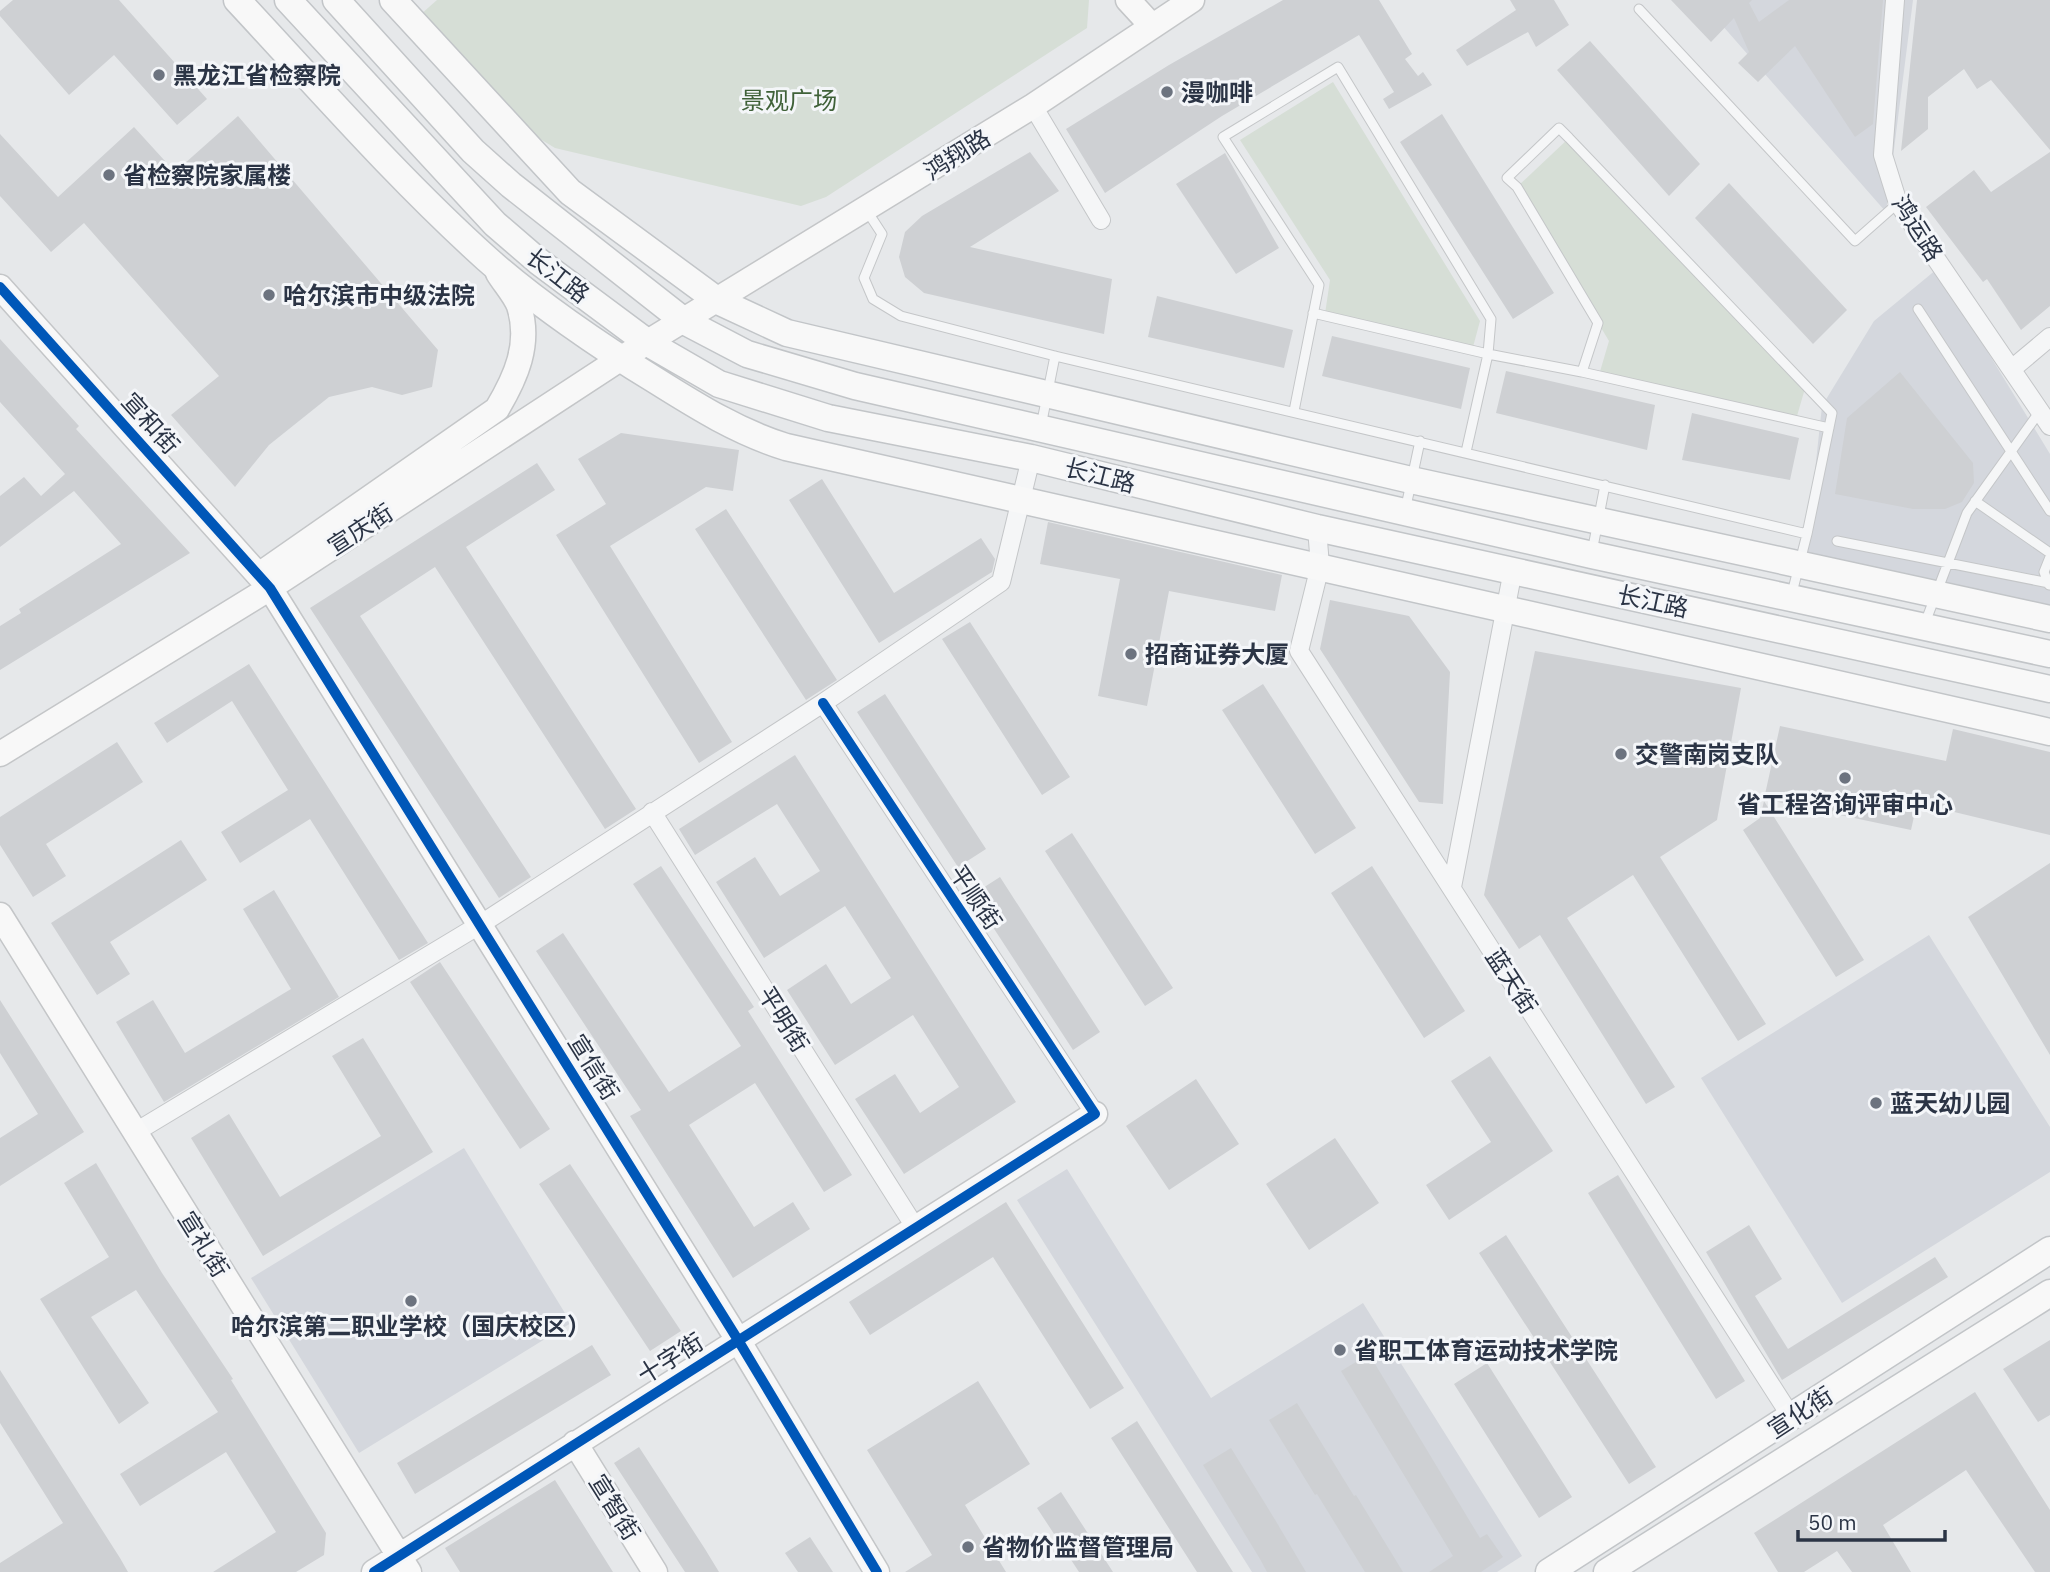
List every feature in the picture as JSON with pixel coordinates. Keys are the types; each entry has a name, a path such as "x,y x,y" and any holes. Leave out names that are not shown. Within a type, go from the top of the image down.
{"main road":[{"path":"237,0 423,200 490,261 620,359 724,423 755,437 786,447 1320,566 1505,611 2050,732"},
{"name":"长江路","path":"288,0 495,224 538,261 648,343 719,384 828,418 1031,458 1317,528 2050,689"},
{"name":"长江路","path":"336,0 482,159 538,208 684,321 723,343 776,365 1040,429 1592,555 2050,654"},
{"path":"393,0 570,192 718,301 762,323 816,341 1048,393 1411,480 2050,619"},
{"name":"宣化街","path":"1549,1572 2050,1250"},
{"name":"宣化街","path":"1607,1572 2050,1293"}],"street":[{"path":"1128,0 1151,26"},
{"name":"鸿翔路","path":"718,301 1033,106 1192,0"},
{"name":"鸿运路","path":"1895,0 1883,155 1898,203 2045,418"},
{"path":"1033,106 1101,220"},
{"path":"264,582 497,409 513,383 523,353 523,332 518,304 490,261"},
{"name":"宣和街","path":"0,287 264,582"},
{"name":"宣庆街","path":"0,754 264,582 620,359 718,301"},
{"path":"2013,369 2050,337"},
{"path":"134,1133 481,924 822,703 1001,582 1031,458"},
{"name":"蓝天街","path":"1317,528 1320,566 1298,651 1792,1418"},
{"path":"1452,887 1513,570"},
{"name":"宣信街","path":"264,582 481,924 738,1340 877,1572"},
{"name":"平顺街","path":"822,703 1095,1114"},
{"name":"平明街","path":"652,812 915,1227"},
{"name":"宣礼街","path":"0,915 404,1564"},
{"name":"十字街","path":"374,1572 404,1564 575,1443 1095,1114"},
{"name":"宣智街","path":"575,1443 655,1572"}],"lane":[{"path":"1639,9 1854,241 1898,203"},
{"path":"1294,411 1319,285 1223,137 1338,67 1491,319 1488,354 1466,452"},
{"path":"1582,372 1598,323 1517,187 1507,178 1559,128 1832,413 1800,566 1790,598"},
{"path":"867,210 882,234 864,278 873,299 901,316 1055,356 1807,534"},
{"path":"1917,309 2050,511"},
{"path":"1313,313 1829,428"},
{"path":"1040,429 1055,356"},
{"path":"1924,628 1947,561 1975,501 2009,451 2045,418"},
{"path":"1405,512 1420,441"},
{"path":"1592,555 1605,485"},
{"path":"1975,501 2050,555 2045,572 2049,585"},
{"path":"1837,541 1947,561 2049,585"}],"shaded area":[{"path":"1700,0 1913,0 1886,212"},
{"path":"1937,269 2050,454 2050,607 1806,554 1822,406 1874,321"},
{"name":"蓝天幼儿园","path":"1929,935 2050,1127 2050,1172 1842,1303 1701,1078"},
{"name":"哈尔滨第二职业学校（国庆校区）","path":"464,1148 571,1323 359,1453 251,1278"},
{"name":"省职工体育运动技术学院","path":"1067,1169 1211,1398 1363,1303 1522,1556 1497,1572 1252,1572 1017,1200"}],"green space":[{"name":"景观广场","path":"437,0 1089,0 1087,28 826,197 801,206 555,148 527,131 420,15"},
{"path":"1333,82 1480,321 1473,347 1325,314 1330,280 1240,140"},
{"path":"1569,138 1806,385 1797,416 1599,375 1609,341 1517,187"}],"building":[{"name":"黑龙江省检察院","path":"13,0 119,0 207,99 177,125 114,55 69,95 0,16 0,11"},
{"path":"1283,0 1379,0 1412,54 1405,59 1418,76 1423,72 1432,85 1389,109 1383,99 1394,92 1359,35 1222,116 1105,193 1066,129 1169,65"},
{"path":"1510,0 1554,0 1569,25 1536,47 1528,32 1467,66 1456,50 1516,10"},
{"path":"1671,0 1752,0 1749,3 1759,22 1789,0 1883,0 1873,124 1855,137 1795,46 1758,82 1738,63 1749,52 1734,18 1711,42"},
{"path":"1917,0 2050,0 2050,150 1991,80 1977,89 1964,69 1928,97 1928,129 1901,151"},
{"path":"1590,41 1700,164 1669,196 1557,70"},
{"path":"1442,114 1554,293 1513,319 1400,142"},
{"name":"哈尔滨市中级法院","path":"238,116 438,350 432,387 402,395 372,387 329,397 269,445 235,487 171,415 219,376 84,223 51,252 0,196 0,134 58,197 134,127 175,172"},
{"path":"1030,152 1059,191 970,247 1112,279 1104,334 924,293 905,277 899,257 905,232 922,216"},
{"path":"2050,152 2050,306 2021,330 1987,279 1983,282 1926,207 1974,170 1991,192"},
{"path":"1225,153 1279,248 1236,274 1176,184"},
{"path":"1729,183 1847,310 1813,344 1695,218"},
{"path":"1157,296 1293,330 1284,368 1148,337"},
{"path":"1332,336 1470,368 1461,409 1322,376"},
{"path":"0,339 79,426 76,429 190,553 0,670 0,626 21,613 19,609 121,544 74,491 0,547 0,496 24,477 41,496 65,474 0,402"},
{"path":"1506,371 1655,405 1647,450 1496,413"},
{"path":"1900,372 1973,463 1974,483 1962,502 1945,509 1913,509 1835,494 1847,418"},
{"path":"1692,413 1799,438 1790,480 1682,460"},
{"path":"621,433 739,450 733,491 706,487 610,546 732,742 699,763 556,535 606,504 578,459"},
{"path":"537,463 555,490 466,547 636,809 605,829 435,567 360,616 531,877 499,898 310,608"},
{"path":"822,479 894,593 981,538 995,559 992,572 879,643 789,500"},
{"path":"726,509 837,680 806,700 695,529"},
{"name":"招商证券大厦","path":"1048,522 1282,575 1275,611 1169,591 1147,706 1098,696 1120,579 1040,564"},
{"path":"1330,600 1409,616 1450,672 1443,804 1419,802 1320,649"},
{"path":"970,622 1070,777 1042,795 942,639"},
{"name":"交警南岗支队","path":"1535,651 1741,688 1717,820 1660,857 1766,1024 1738,1041 1633,875 1567,918 1675,1087 1646,1104 1540,935 1519,949 1484,895"},
{"path":"249,664 428,943 399,960 310,819 240,863 221,832 288,790 232,701 167,743 154,723"},
{"path":"1263,684 1356,828 1315,854 1222,710"},
{"path":"885,694 986,849 958,867 857,712"},
{"path":"1780,726 1946,761 1953,729 2050,752 2050,835 1917,803 1911,830 1764,799"},
{"path":"117,742 143,782 46,844 66,876 33,897 0,845 0,817"},
{"path":"795,755 1016,1102 904,1174 855,1099 895,1074 920,1113 959,1087 913,1015 835,1065 787,990 826,964 851,1004 891,978 845,906 764,958 716,882 755,857 780,896 820,871 777,804 695,855 679,829"},
{"path":"1764,801 1864,960 1836,977 1743,830 1760,818"},
{"path":"1072,833 1173,988 1145,1006 1045,851"},
{"path":"181,840 207,880 110,942 130,974 97,995 51,923"},
{"path":"2050,863 2050,1055 1968,917"},
{"path":"661,866 754,1007 748,1011 852,1175 824,1192 755,1083 689,1125 754,1227 793,1202 810,1229 733,1278 630,1116 641,1110 536,951 563,933 669,1092 741,1046 633,884"},
{"path":"1372,866 1465,1011 1424,1038 1331,893"},
{"path":"1000,877 1100,1032 1073,1050 972,895"},
{"path":"274,890 339,997 164,1102 116,1022 153,1000 185,1053 291,989 243,909"},
{"path":"440,962 550,1129 520,1149 410,982"},
{"path":"0,1000 84,1132 0,1186 0,1138 38,1114 0,1053"},
{"path":"363,1038 433,1152 263,1256 191,1138 229,1114 280,1197 381,1136 332,1056"},
{"path":"1490,1056 1553,1151 1449,1220 1426,1185 1491,1142 1451,1081"},
{"path":"1196,1079 1239,1144 1169,1190 1126,1126"},
{"path":"1335,1138 1379,1203 1309,1250 1266,1184"},
{"path":"96,1163 162,1273 233,1379 231,1380 326,1533 324,1555 296,1572 213,1572 276,1532 226,1452 140,1506 120,1474 218,1412 136,1290 91,1317 149,1403 119,1424 40,1299 109,1257 64,1183"},
{"path":"570,1164 681,1331 650,1351 539,1184"},
{"path":"1618,1175 1745,1381 1716,1399 1588,1193"},
{"path":"1006,1202 1124,1388 1090,1409 993,1257 870,1335 849,1302"},
{"path":"1749,1225 1782,1279 1755,1296 1788,1349 1935,1257 1948,1277 1782,1380 1706,1252"},
{"path":"1506,1235 1656,1467 1629,1484 1479,1253"},
{"path":"2050,1340 2050,1415 2038,1422 2003,1369"},
{"path":"592,1345 611,1375 415,1494 397,1463"},
{"path":"1369,1354 1480,1538 1487,1534 1503,1557 1481,1572 1429,1572 1453,1556 1341,1371"},
{"path":"1487,1363 1572,1497 1539,1518 1454,1384"},
{"path":"0,1370 128,1572 0,1572 0,1563 63,1523 0,1423"},
{"path":"978,1381 1030,1464 965,1505 1006,1572 905,1572 932,1555 867,1450"},
{"path":"1975,1392 2050,1510 2050,1572 2035,1572 1966,1470 1883,1525 1911,1572 1852,1572 1837,1551 1804,1572 1778,1572 1754,1533"},
{"path":"1297,1403 1403,1572 1365,1572 1317,1494 1315,1495 1269,1420"},
{"path":"1137,1421 1233,1572 1197,1572 1111,1438"},
{"path":"639,1447 719,1572 685,1572 614,1463"},
{"path":"1231,1448 1306,1572 1267,1572 1203,1465"},
{"path":"555,1480 613,1572 460,1572 445,1548"},
{"path":"1061,1492 1113,1572 1079,1572 1037,1508"},
{"path":"810,1537 833,1572 798,1572 785,1553"}],"cycle path":[{"path":"0,287 270,588 738,1340 877,1572"},
{"path":"374,1572 1095,1114 823,703"}],"place":[{"name":"黑龙江省检察院","path":"159,75"},
{"name":"漫咖啡","path":"1167,92"},
{"name":"省检察院家属楼","path":"109,175"},
{"name":"哈尔滨市中级法院","path":"269,295"},
{"name":"招商证券大厦","path":"1131,654"},
{"name":"交警南岗支队","path":"1621,754"},
{"name":"省工程咨询评审中心","path":"1845,778"},
{"name":"蓝天幼儿园","path":"1876,1103"},
{"name":"哈尔滨第二职业学校（国庆校区）","path":"411,1301"},
{"name":"省职工体育运动技术学院","path":"1340,1350"},
{"name":"省物价监督管理局","path":"968,1547"}]}
